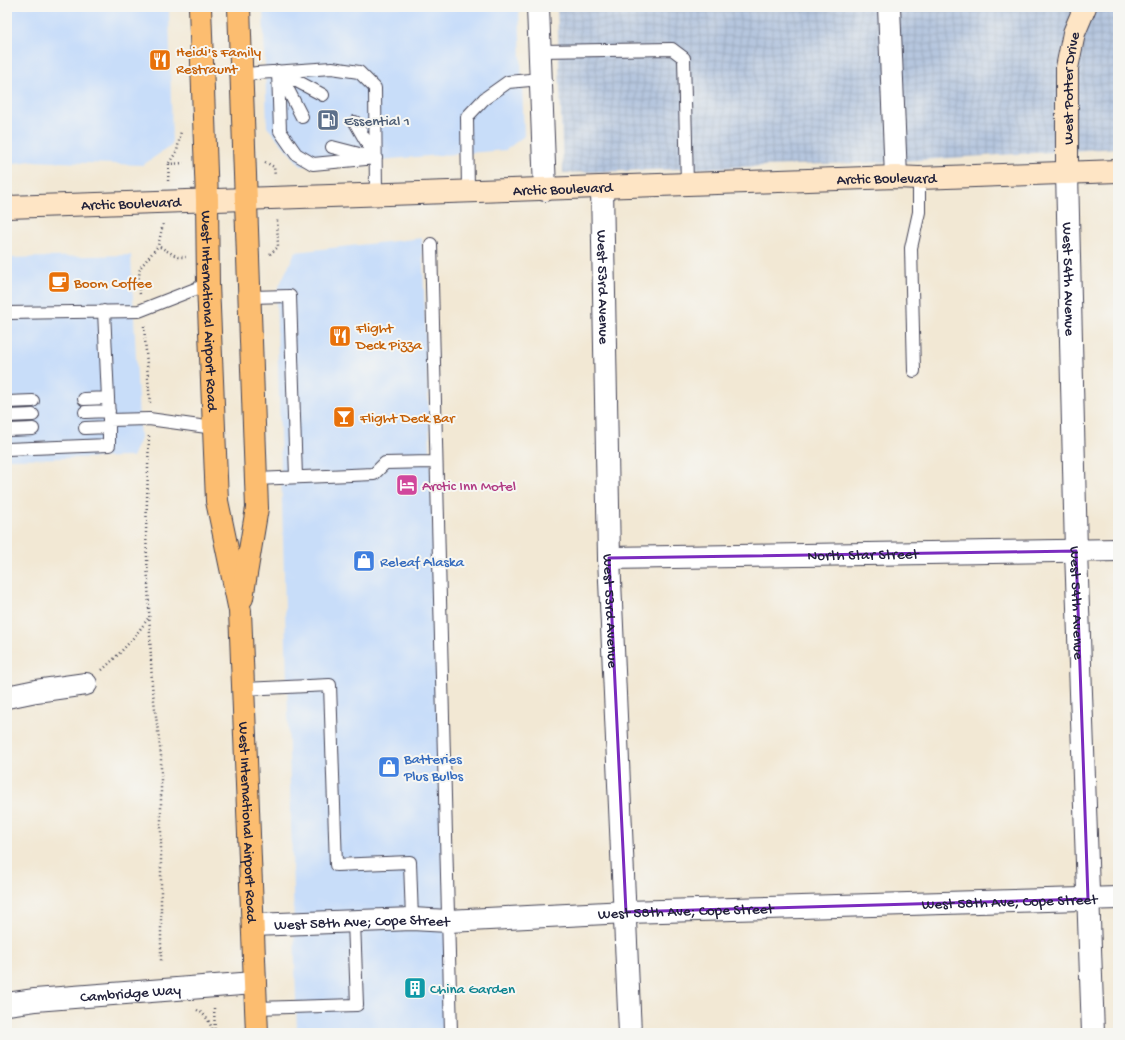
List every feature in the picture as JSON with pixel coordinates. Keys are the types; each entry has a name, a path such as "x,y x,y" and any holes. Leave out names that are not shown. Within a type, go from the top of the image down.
{"main road":[{"name":"West International Airport Road","path":"200,7 207,200 208,284 217,501 240,612 257,1033"},
{"name":"West International Airport Road","path":"239,7 257,508 240,612"},
{"name":"West Potter Drive","path":"1067,173 1067,68 1074,33 1085,7"},
{"name":"Arctic Boulevard","path":"7,207 246,198 545,190 896,177 919,178 1118,171"}],"street":[{"path":"538,7 545,190"},
{"path":"890,7 896,177"},
{"name":"West 54th Avenue","path":"1067,173 1076,551 1093,1033"},
{"name":"West 53rd Avenue","path":"602,188 609,558 626,912 630,1033"},
{"name":"North Star Street","path":"609,558 1118,550"},
{"path":"7,697 36,691 86,684"},
{"name":"West 58th Ave; Cope Street","path":"253,925 412,919 448,921 626,912 1118,898"},
{"name":"Cambridge Way","path":"7,1004 35,1000 254,983"}],"lane":[{"path":"540,51 672,49 684,58 687,184"},
{"path":"242,75 332,68 359,72 374,88 376,194"},
{"path":"278,71 322,95"},
{"path":"278,71 302,117"},
{"path":"278,71 280,131 296,154 313,164 376,158"},
{"path":"468,192 466,166 467,118 484,99 508,82 541,79"},
{"path":"355,122 376,158"},
{"path":"332,147 376,158"},
{"path":"914,371 911,248 919,212 919,178"},
{"path":"431,244 451,1033"},
{"path":"7,313 138,311 208,284"},
{"path":"250,297 290,296 296,477"},
{"path":"7,449 109,445 104,311"},
{"path":"84,399 108,398"},
{"path":"7,402 33,401"},
{"path":"85,412 109,420"},
{"path":"7,416 33,415"},
{"path":"85,428 109,420 149,419 214,428"},
{"path":"7,430 33,429"},
{"path":"256,479 374,474 385,463 431,462"},
{"path":"242,689 330,685 336,865 410,862 412,919"},
{"path":"256,1008 357,1005 354,921"}],"path":[{"path":"158,246 140,268 138,285 142,310 150,401 146,532 152,685 161,755 161,961"},
{"path":"118,656 135,637 150,616"},
{"path":"196,1010 202,1013 211,1024 213,1033"}],"highlighted area":[{"path":"1076,551 1088,899 626,912 609,558"}],"shaded area":[{"path":"7,7 169,7 172,145 143,165 31,161 7,164"},
{"path":"263,7 519,7 524,136 506,150 301,166 267,127"},
{"path":"557,7 1118,7 1118,148 885,162 563,173"},
{"path":"422,238 452,1033 297,1033 276,293 295,252"},
{"path":"131,255 140,439 132,457 7,459 7,258"}],"place":[{"name":"Heidi's Family Restraunt","path":"160,60"},
{"name":"Essential 1","path":"328,120"},
{"name":"Boom Coffee","path":"59,282"},
{"name":"Flight Deck Pizza","path":"340,336"},
{"name":"Flight Deck Bar","path":"344,417"},
{"name":"Arctic Inn Motel","path":"407,485"},
{"name":"Releaf Alaska","path":"364,561"},
{"name":"Batteries Plus Bulbs","path":"389,767"},
{"name":"China Garden","path":"415,988"}]}
